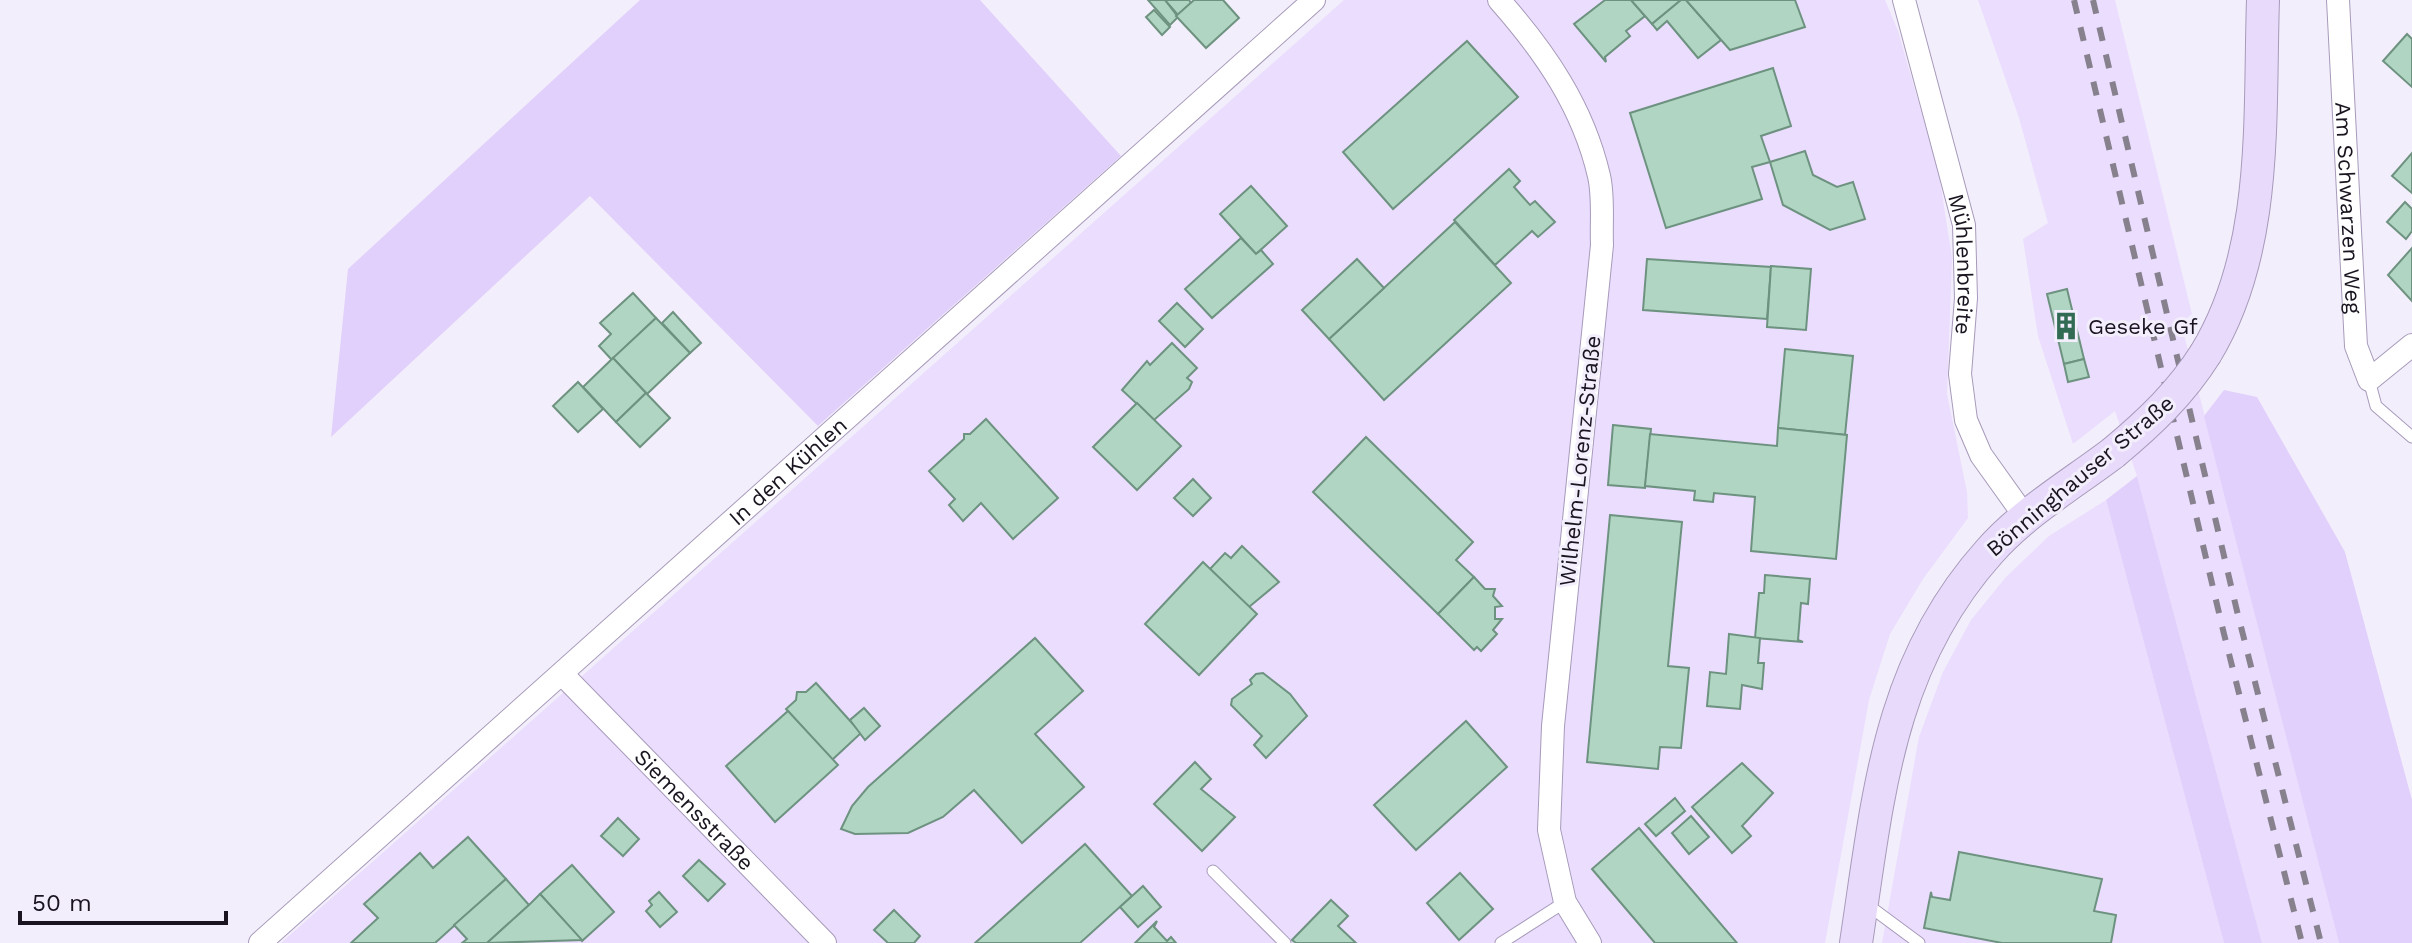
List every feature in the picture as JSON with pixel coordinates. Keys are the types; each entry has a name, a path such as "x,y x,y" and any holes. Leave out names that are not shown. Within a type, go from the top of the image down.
{"main road":[{"name":"Bönninghauser Straße","path":"1856,943 1882,782 1907,683 1928,634 1990,549 2160,413 2188,382 2234,298 2252,222 2263,0"}],"street":[{"name":"In den Kühlen","path":"260,943 1314,0"},
{"name":"Wilhelm-Lorenz-Straße","path":"1499,0 1558,74 1582,123 1600,179 1602,245 1553,741 1549,830 1565,902 1590,943"},
{"name":"Mühlenbreite","path":"1904,0 1964,225 1966,298 1960,374 1966,420 1981,455 2026,518"},
{"name":"Am Schwarzen Weg","path":"2338,0 2356,346 2369,380"},
{"path":"2369,380 2405,352"},
{"name":"Siemensstraße","path":"563,675 825,943"}],"lane":[{"path":"2369,380 2376,406 2412,437"},
{"path":"1213,871 1285,943"},
{"path":"1863,900 1919,943"},
{"path":"1501,943 1565,902"}],"shaded area":[{"path":"640,0 980,0 1121,156 818,426 590,196 331,437 348,269"},
{"path":"1344,0 1885,0 1898,31 1939,174 1952,258 1947,394 1967,492 1968,518 1923,579 1890,634 1869,700 1825,943 281,943"},
{"path":"1978,0 2115,0 2192,314 2181,323 2339,943 2262,943 2137,476 2115,411 2073,444 2038,336 2023,239 2048,223 2019,118"},
{"path":"2224,390 2257,397 2345,552 2412,800 2412,943 2339,943 2204,416"},
{"path":"2137,476 2262,943 2224,943 2106,500"},
{"path":"2106,500 2224,943 1882,943 1919,737 1943,672 1971,620 2006,577 2049,536"}],"building":[{"path":"1148,0 1165,0 1178,17 1170,25"},
{"path":"1165,0 1189,0 1191,3 1178,15"},
{"path":"1194,0 1223,0 1239,18 1206,48 1176,16"},
{"path":"1605,0 1631,0 1645,16 1626,31 1630,36 1605,57 1606,62 1574,24"},
{"path":"1631,0 1681,0 1652,24"},
{"path":"1681,0 1686,0 1721,40 1698,58 1667,21 1657,30 1652,24"},
{"path":"1686,0 1795,0 1805,27 1730,50"},
{"path":"1154,10 1170,27 1162,35 1146,17"},
{"path":"2407,34 2412,39 2412,87 2383,61"},
{"path":"1467,41 1518,97 1393,209 1343,152"},
{"path":"1773,68 1791,126 1761,136 1770,162 1752,167 1762,199 1666,228 1630,113"},
{"path":"1805,151 1813,175 1837,187 1853,182 1865,219 1830,230 1783,205 1770,162"},
{"path":"2412,153 2412,193 2392,176"},
{"path":"1509,169 1520,181 1514,187 1530,205 1535,201 1555,222 1538,237 1532,231 1495,265 1454,220"},
{"path":"1251,186 1287,226 1256,254 1220,214"},
{"path":"2405,202 2412,209 2412,231 2406,239 2387,222"},
{"path":"1455,222 1511,283 1384,400 1329,339"},
{"path":"1241,238 1256,254 1261,250 1273,264 1212,318 1185,289"},
{"path":"2412,248 2412,301 2388,275"},
{"path":"1357,259 1384,288 1329,339 1302,310"},
{"path":"1647,259 1771,267 1767,319 1643,310"},
{"path":"1771,266 1811,269 1806,330 1767,327"},
{"name":"Geseke Gf","path":"2067,289 2084,359 2064,364 2047,294"},
{"path":"633,293 656,318 612,360 599,346 611,334 600,323"},
{"path":"1177,303 1203,329 1185,347 1159,321"},
{"path":"673,312 701,343 690,353 662,323"},
{"path":"656,318 690,353 647,394 613,358"},
{"path":"1172,343 1197,368 1187,378 1192,382 1189,389 1154,420 1122,390 1147,361 1150,365"},
{"path":"1785,349 1853,356 1845,435 1778,428"},
{"path":"613,358 646,393 616,422 583,387"},
{"path":"2084,359 2089,377 2068,382 2064,364"},
{"path":"578,382 603,409 578,432 553,406"},
{"path":"646,393 670,418 640,447 616,422"},
{"path":"1137,403 1181,446 1137,490 1093,447"},
{"path":"986,419 1058,498 1013,539 981,503 963,521 949,505 955,499 929,471 964,439 964,434 970,434"},
{"path":"1613,425 1651,429 1645,488 1608,485"},
{"path":"1778,428 1847,435 1836,559 1751,551 1755,497 1714,493 1713,502 1694,500 1695,491 1645,486 1650,434 1777,446"},
{"path":"1366,437 1473,542 1456,560 1474,577 1438,614 1313,492"},
{"path":"1193,479 1211,498 1193,516 1174,498"},
{"path":"1610,515 1682,522 1668,666 1689,668 1681,748 1660,747 1658,769 1587,762"},
{"path":"1242,546 1279,582 1249,607 1210,569 1225,553 1231,558"},
{"path":"1203,562 1257,614 1199,675 1145,624"},
{"path":"1765,575 1810,579 1808,604 1801,603 1798,640 1803,642 1755,638 1759,593 1764,593"},
{"path":"1474,577 1485,589 1495,589 1493,596 1502,606 1495,607 1495,619 1502,619 1493,630 1497,634 1481,651 1477,647 1474,650 1438,614"},
{"path":"1729,634 1760,638 1758,663 1764,663 1762,689 1742,685 1740,709 1707,706 1710,672 1726,674"},
{"path":"1035,638 1083,691 1035,734 1084,787 1022,843 974,790 943,817 908,833 855,834 841,829 852,806 868,787"},
{"path":"1263,673 1290,694 1307,716 1266,758 1254,745 1262,736 1231,705 1232,699 1252,684 1250,680 1256,674"},
{"path":"816,683 861,733 832,760 786,709 796,700 797,692 806,692"},
{"path":"864,708 880,726 865,740 850,720"},
{"path":"788,711 838,765 775,822 726,766"},
{"path":"1466,721 1507,767 1416,850 1374,805"},
{"path":"1195,762 1211,779 1201,789 1235,817 1202,851 1154,804"},
{"path":"1742,763 1773,793 1742,826 1751,836 1732,853 1692,807"},
{"path":"1675,798 1685,811 1656,836 1645,824"},
{"path":"1691,816 1709,837 1689,854 1672,833"},
{"path":"618,818 639,839 623,856 601,836"},
{"path":"1639,828 1737,943 1655,943 1592,869"},
{"path":"468,837 506,879 435,943 351,943 378,918 364,904 420,853 433,868"},
{"path":"1085,844 1132,896 1080,943 975,943"},
{"path":"1959,852 2102,879 2094,911 2116,915 2111,943 2002,943 1924,928 1931,892 1932,897 1950,900"},
{"path":"699,860 725,884 708,901 683,876"},
{"path":"572,865 614,912 582,941 540,894"},
{"path":"1460,873 1493,909 1459,940 1427,903"},
{"path":"506,879 529,905 487,943 462,943 467,939 454,925"},
{"path":"1143,886 1161,907 1138,927 1120,907"},
{"path":"659,892 677,912 660,927 646,911 652,905 649,901"},
{"path":"540,894 582,940 487,943 529,905"},
{"path":"1331,900 1348,916 1338,926 1356,943 1296,943 1292,940"},
{"path":"894,910 920,936 914,943 888,943 874,930"},
{"path":"1157,921 1154,927 1167,941 1171,937 1176,943 1135,943"}],"railway":[{"path":"2074,0 2224,634 2302,943"},
{"path":"2093,0 2237,611 2321,943"}],"place":[{"name":"Geseke Gf","path":"2066,326"}]}
